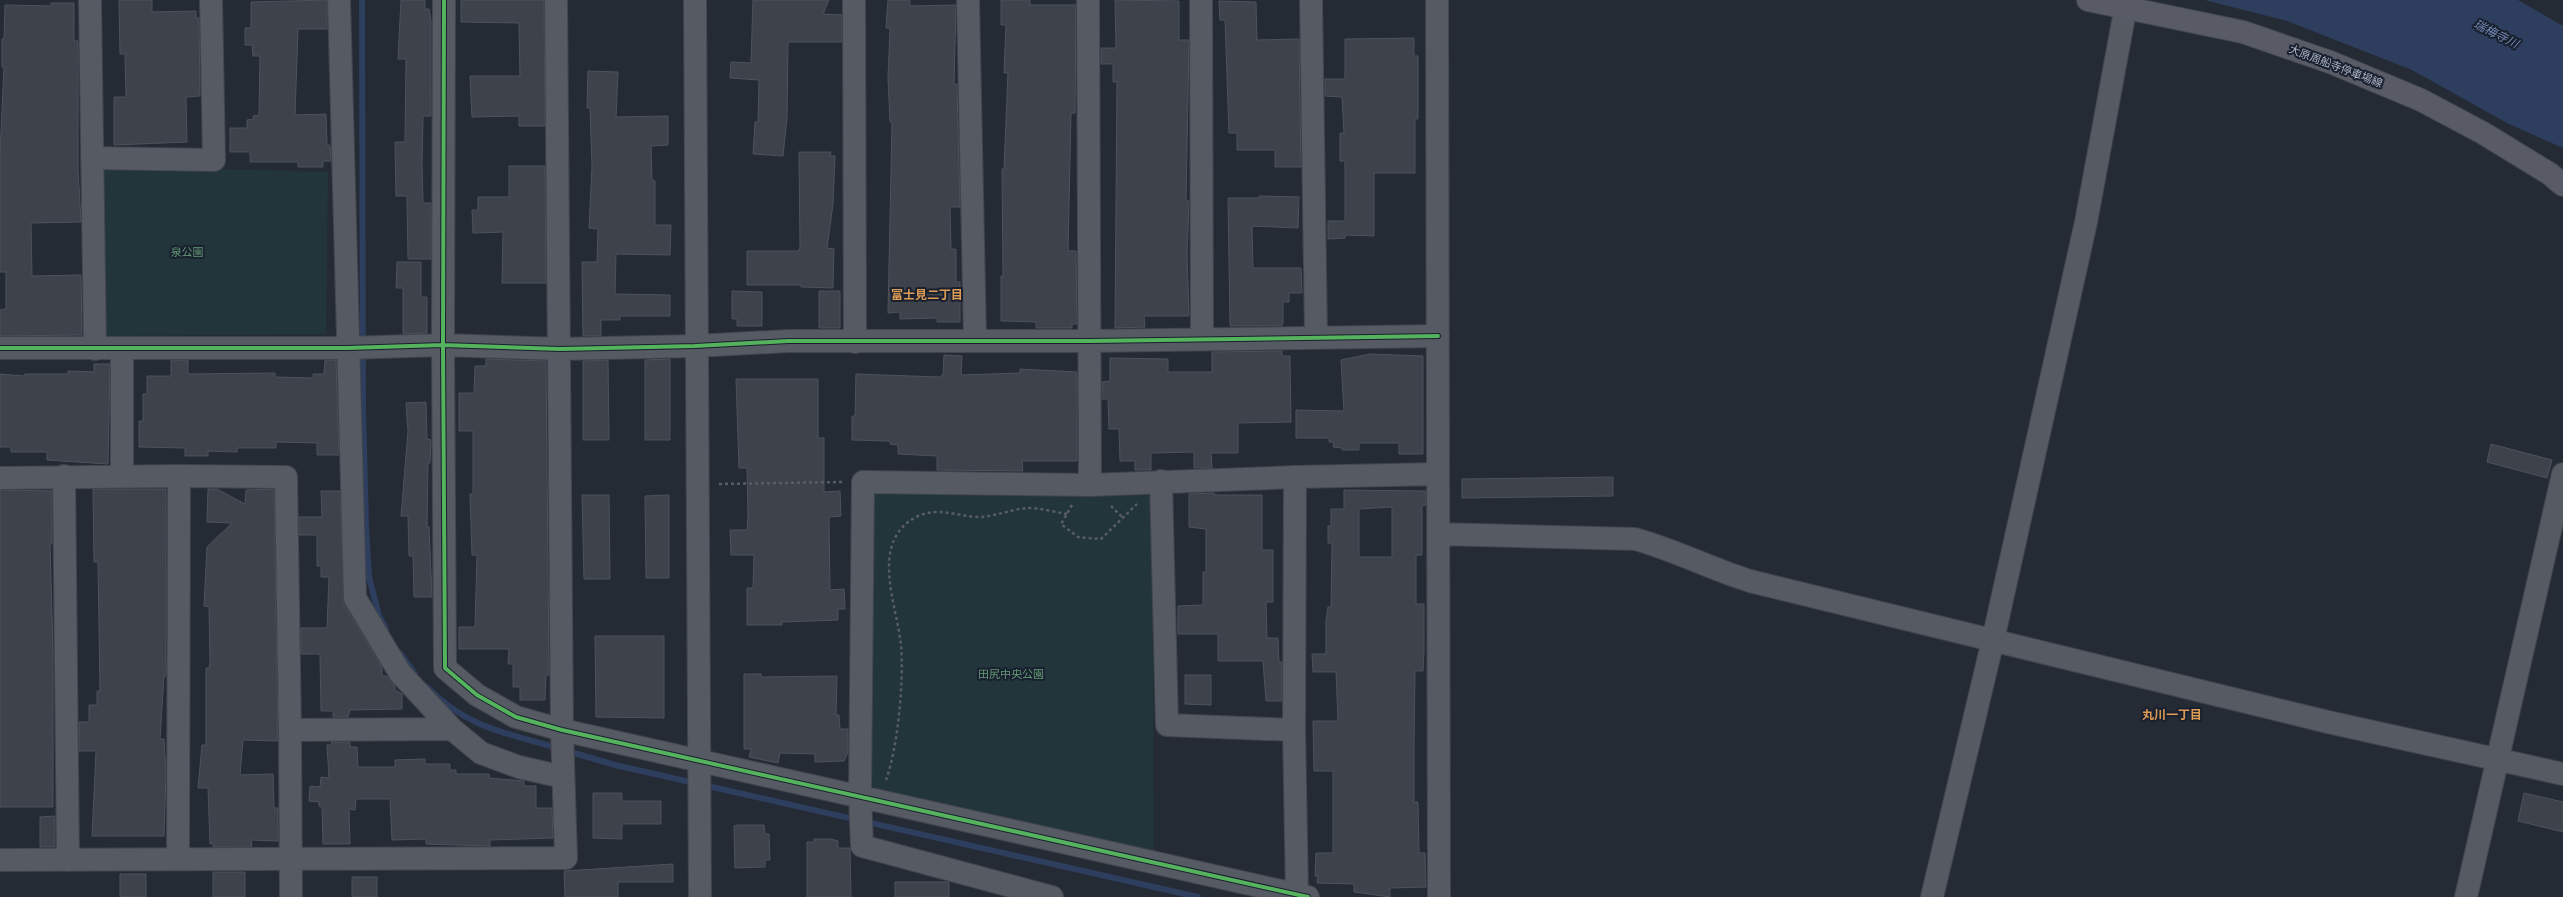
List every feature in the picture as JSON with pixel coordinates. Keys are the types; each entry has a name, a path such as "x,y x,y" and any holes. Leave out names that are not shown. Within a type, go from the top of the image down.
{"main road":[{"name":"大原周船寺停車場線","path":"2088,0 2127,4 2243,32 2330,62 2421,100 2490,137 2550,174 2563,185"}],"street":[{"path":"90,0 95,349"},
{"path":"92,158 214,160 212,0"},
{"path":"339,0 352,348 355,598 400,673 452,729 481,753 519,767 563,777"},
{"path":"444,0 443,345 445,668 477,695 516,717 562,730 1303,896 1294,730 1295,476"},
{"path":"0,860 566,858 562,730 556,0"},
{"path":"695,0 695,346 700,897"},
{"path":"854,0 856,342"},
{"path":"968,0 975,340"},
{"path":"1088,0 1090,485"},
{"path":"1201,0 1202,339"},
{"path":"1311,0 1316,336"},
{"path":"1437,0 1439,897"},
{"path":"1932,897 1993,640 2086,222 2127,4"},
{"path":"0,348 352,348 443,345 560,349 695,346 788,340 856,342 975,340 1089,341 1316,336 1438,336"},
{"path":"122,349 122,476"},
{"path":"1052,897 862,846 869,798 863,482 1090,485 1295,476 1438,474"},
{"path":"2466,897 2496,760 2563,474"},
{"path":"64,476 68,860"},
{"path":"0,478 64,476 286,477 291,897"},
{"path":"178,859 179,476"},
{"path":"1161,481 1168,724 1294,730"},
{"path":"1438,534 1635,540 1657,545 1724,573 1750,581 2320,720 2563,774"},
{"path":"290,730 452,729"}],"path":[{"path":"1074,502 1061,524 1078,537 1102,539 1161,481"},
{"path":"697,485 863,482"},
{"path":"1106,506 1112,506 1123,518"},
{"path":"869,798 888,776 900,707 901,646 891,599 890,558 894,538 904,525 919,516 938,511 978,517 1000,515 1029,508 1067,514"}],"green space":[{"name":"泉公園","path":"101,166 328,172 326,334 104,336"},
{"name":"田尻中央公園","path":"1152,491 1154,858 868,797 871,492"}],"water":[{"name":"瑞梅寺川","path":"2205,0 2518,0 2563,26 2563,148 2507,123 2412,70 2287,21"}],"building":[{"path":"119,0 152,0 152,12 196,11 196,18 199,18 200,96 186,97 187,142 114,145 114,97 126,97 125,54 120,54"},
{"path":"327,0 327,29 298,29 295,115 326,114 327,145 330,145 331,161 323,161 323,167 298,167 298,162 250,162 250,152 230,152 230,128 247,128 247,120 254,119 253,116 259,115 260,56 253,56 252,45 245,45 245,28 251,28 251,2"},
{"path":"401,0 425,0 425,9 429,9 431,21 431,116 423,116 422,164 423,203 431,203 431,259 408,259 407,196 396,196 395,142 405,142 406,59 398,59"},
{"path":"461,0 544,0 545,126 519,126 519,116 472,117 470,76 520,76 519,23 461,22"},
{"path":"753,0 829,0 823,14 842,15 842,42 788,42 787,118 783,156 753,154 755,122 758,122 759,80 730,78 731,62 751,63"},
{"path":"888,0 910,0 910,6 956,5 954,84 957,84 960,207 950,207 951,249 956,249 956,282 960,282 960,322 937,322 937,318 900,319 900,312 888,313 892,122 890,122 888,78 890,28 886,28"},
{"path":"1001,0 1030,0 1030,5 1076,5 1075,113 1071,113 1068,251 1076,251 1077,324 1072,324 1072,328 1036,328 1036,322 1001,321 1001,276 1003,276 1002,169 1004,169 1008,73 1004,73 1006,25 1001,25"},
{"path":"1115,0 1179,1 1179,40 1189,40 1186,201 1189,201 1187,255 1189,316 1144,316 1145,327 1115,328 1117,82 1113,82 1113,64 1101,64 1101,48 1116,48"},
{"path":"1219,1 1256,2 1257,40 1299,39 1301,167 1275,167 1275,150 1237,150 1237,133 1229,133 1225,20 1220,20"},
{"path":"51,3 74,3 74,41 78,41 78,169 81,222 31,223 32,276 81,275 82,335 0,336 0,310 6,309 6,272 0,272 0,153 4,67 2,67 2,39 4,39 5,5 51,6"},
{"path":"1414,38 1414,56 1418,56 1418,119 1415,119 1415,173 1374,173 1374,236 1345,235 1345,238 1328,239 1328,221 1345,221 1345,161 1340,161 1340,133 1344,133 1342,97 1325,96 1325,79 1345,79 1345,39"},
{"path":"588,71 618,72 616,117 668,116 668,145 651,146 652,180 655,181 655,225 671,225 670,255 616,254 615,294 670,295 670,316 620,316 620,320 601,320 601,336 583,336 582,262 597,262 598,229 589,228 592,166 590,108 587,108"},
{"path":"799,152 831,152 830,156 835,156 833,204 827,248 834,249 833,288 801,287 801,285 747,285 747,251 798,251 800,248"},
{"path":"509,166 545,166 546,283 502,283 503,232 473,233 472,210 478,210 478,197 509,197"},
{"path":"1259,196 1299,197 1298,228 1252,226 1253,268 1301,268 1302,293 1289,293 1289,302 1283,302 1283,324 1281,326 1230,326 1228,198 1259,198"},
{"path":"397,262 421,262 421,297 427,297 427,333 403,334 403,288 396,288"},
{"path":"732,291 762,292 762,326 737,326 737,319 732,319"},
{"path":"819,291 840,291 840,328 819,328"},
{"path":"1282,351 1282,356 1290,356 1291,422 1238,423 1238,453 1211,453 1212,468 1194,468 1194,452 1151,453 1151,470 1135,470 1135,461 1120,461 1119,429 1109,429 1108,399 1102,399 1102,382 1110,381 1110,358 1168,359 1168,372 1212,372 1212,352"},
{"path":"1370,354 1423,356 1423,454 1399,454 1399,443 1359,443 1359,450 1342,450 1342,448 1333,447 1334,442 1329,442 1329,438 1296,438 1296,410 1344,411 1341,360"},
{"path":"944,355 962,356 961,375 1020,373 1020,369 1077,372 1077,461 1022,461 1023,471 937,470 937,456 898,454 898,445 890,444 890,441 852,440 852,416 855,416 856,374 939,377 943,375"},
{"path":"486,359 546,361 549,675 546,675 545,700 520,700 520,687 513,687 513,664 508,664 509,649 459,649 459,627 475,627 477,555 472,555 470,494 473,494 473,431 459,431 459,393 474,393 475,366 486,366"},
{"path":"670,359 670,440 645,440 645,360"},
{"path":"171,360 188,360 188,374 275,373 275,377 313,378 313,374 324,374 325,360 336,360 339,455 317,455 317,443 276,442 276,448 237,448 237,452 208,451 208,456 185,456 185,448 139,447 139,421 143,421 143,394 147,394 147,376 171,376"},
{"path":"608,360 609,440 583,440 583,361"},
{"path":"94,364 110,364 108,464 47,460 47,452 11,452 11,447 0,447 0,374 24,376 25,374 68,374 68,371 94,372"},
{"path":"736,379 818,379 818,438 824,438 824,492 840,491 841,516 829,517 830,590 844,589 845,609 838,609 838,620 782,622 782,625 747,625 747,588 753,588 754,555 731,555 730,530 747,530 748,516 747,468 739,468"},
{"path":"426,402 427,439 431,440 430,463 428,463 427,527 429,527 432,597 414,597 413,556 409,556 408,516 401,516 408,431 406,403"},
{"path":"2491,444 2552,460 2547,478 2487,462"},
{"path":"1613,477 1613,496 1462,498 1462,479"},
{"path":"93,489 166,489 166,676 164,676 160,739 164,739 166,772 164,836 92,836 96,751 79,751 79,722 89,722 89,705 97,705 97,691 100,691 98,562 94,562"},
{"path":"208,489 217,489 245,504 246,490 274,489 278,741 243,740 240,775 273,774 274,808 278,808 278,841 251,840 252,847 213,847 213,843 210,844 208,788 198,788 202,745 206,745 206,668 209,668 210,662 209,607 204,606 207,547 232,523 207,522"},
{"path":"0,490 52,491 52,544 50,544 53,652 53,807 0,807"},
{"path":"1344,490 1426,491 1426,505 1422,506 1422,555 1416,555 1416,604 1424,604 1424,651 1423,671 1415,671 1414,802 1418,802 1419,853 1425,853 1426,887 1390,888 1390,897 1354,892 1354,884 1317,883 1318,876 1315,876 1316,853 1333,853 1333,771 1314,771 1313,721 1338,721 1336,672 1313,672 1312,654 1326,654 1326,621 1328,607 1331,607 1332,543 1328,543 1328,526 1331,526 1331,509 1344,509","holes":["1392,507 1392,557 1359,557 1359,509"]},
{"path":"321,491 340,491 344,604 382,667 382,676 387,676 395,686 395,690 402,694 402,709 350,710 348,717 333,717 333,711 321,711 320,654 301,654 301,628 327,628 329,577 321,577 321,566 317,566 317,535 299,535 299,517 322,517"},
{"path":"1214,493 1214,495 1262,495 1262,550 1273,550 1273,602 1266,602 1267,638 1278,638 1279,662 1282,662 1282,701 1266,701 1263,661 1218,661 1218,634 1178,634 1178,606 1203,605 1203,572 1206,572 1206,529 1189,527 1189,494"},
{"path":"582,495 609,495 610,579 584,579"},
{"path":"669,495 669,578 646,578 645,496"},
{"path":"595,636 664,636 664,718 596,717"},
{"path":"744,674 761,674 761,677 837,676 836,715 839,715 840,729 848,729 848,752 844,761 815,762 815,754 780,753 778,763 749,757 751,749 744,749"},
{"path":"1185,675 1211,675 1211,705 1185,704"},
{"path":"332,742 350,742 350,747 357,747 358,767 395,767 395,760 425,759 425,764 450,764 450,770 456,770 456,774 489,774 489,778 524,781 524,786 536,786 536,808 552,808 553,838 490,840 490,846 426,844 426,839 392,840 390,799 356,799 355,810 349,809 350,844 323,844 322,807 319,806 319,802 309,801 310,786 320,787 321,777 329,778 327,745 331,745"},
{"path":"593,793 622,793 622,801 661,801 661,824 622,824 622,839 593,838"},
{"path":"2524,793 2563,802 2563,832 2518,821"},
{"path":"55,816 55,847 40,847 40,817"},
{"path":"764,825 765,834 769,834 770,860 765,860 765,867 735,868 734,826"},
{"path":"814,839 831,839 838,841 838,848 850,848 851,897 807,897 807,842 814,842"},
{"path":"673,864 673,882 618,882 618,897 565,897 564,871"},
{"path":"213,872 245,872 245,897 213,897"},
{"path":"120,874 146,874 146,897 120,897"},
{"path":"352,877 377,877 377,897 352,897"},
{"path":"895,882 949,882 949,897 895,897"}],"waterway":[{"path":"362,0 363,409 366,527 369,577 379,616 386,629"},
{"path":"400,653 415,674"},
{"path":"427,687 442,701 457,712 472,720 504,733 558,748"},
{"path":"567,751 615,765 1198,897"}],"cycle path":[{"path":"444,0 443,345 445,668 477,695 516,717 562,730 1308,897"},
{"path":"0,348 347,348 443,345 560,349 695,346 788,341 1089,341 1438,336"}],"district":[{"name":"富士見二丁目","path":"927,295"},
{"name":"丸川一丁目","path":"2172,715"}]}
